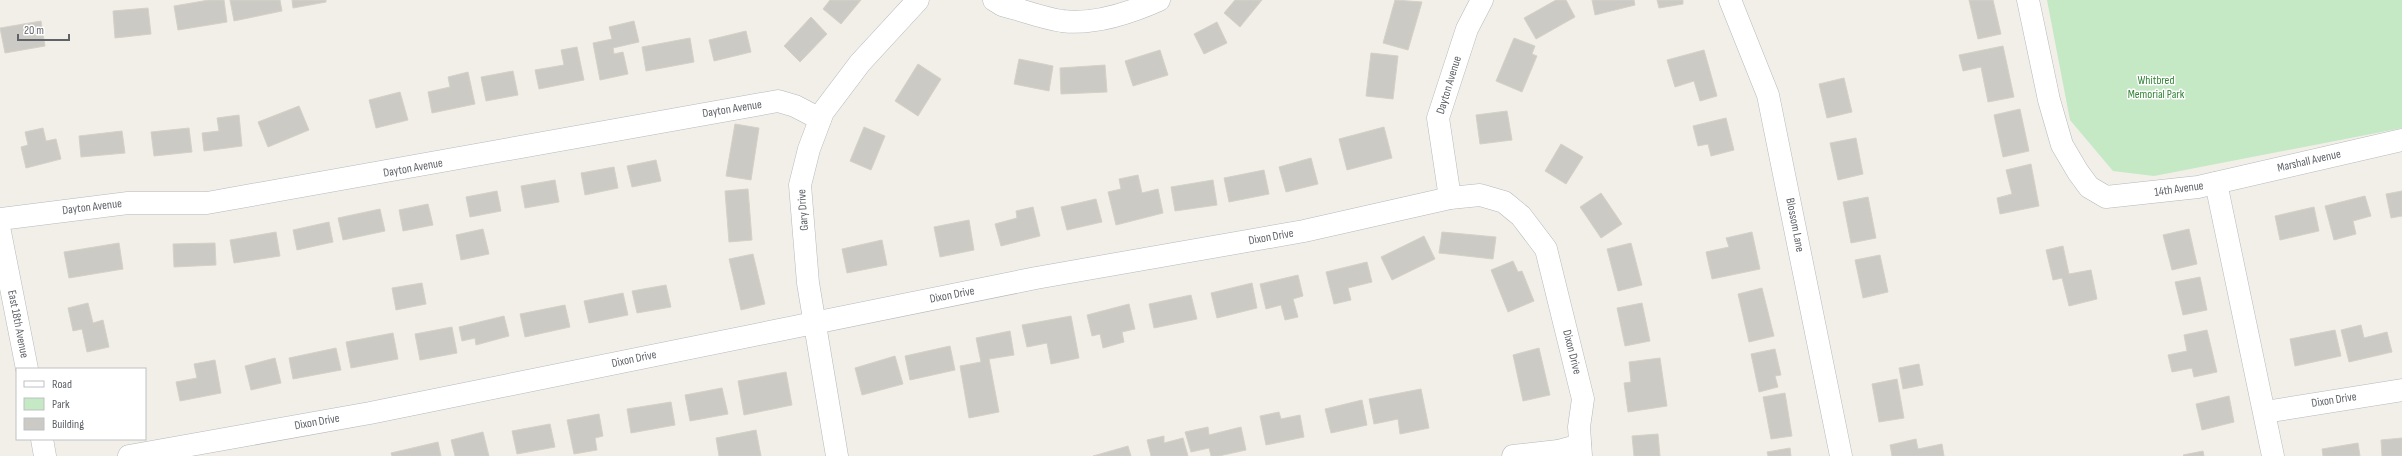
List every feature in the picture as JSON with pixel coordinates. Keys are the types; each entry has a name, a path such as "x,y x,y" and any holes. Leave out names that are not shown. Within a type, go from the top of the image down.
{"street":[{"name":"Gary Drive","path":"837,456 808,283 800,185 822,112 860,63 918,0"},
{"path":"994,0 1002,6 1062,21 1099,19 1136,11 1159,0"},
{"name":"Dayton Avenue","path":"1450,198 1438,118 1467,29 1482,0"},
{"name":"Blossom Lane","path":"1730,0 1768,95 1840,456"},
{"name":"14th Avenue","path":"2028,0 2049,100 2062,145 2089,187 2106,196 2118,197 2198,187 2216,183 2273,456"},
{"name":"Dayton Avenue","path":"0,219 128,203 207,203 778,101 796,106 820,119"},
{"name":"Marshall Avenue","path":"2216,183 2402,140"},
{"name":"Dixon Drive","path":"129,456 370,413 1036,278 1304,231 1450,198 1480,195 1504,202 1521,216 1546,249 1583,399 1579,427 1581,450"},
{"name":"East 18th Avenue","path":"0,232 27,368"},
{"name":"Dixon Drive","path":"2265,412 2402,390"},
{"path":"42,440 45,456"},
{"path":"1514,456 1581,450"}],"green space":[{"name":"Whitbred Memorial Park","path":"2047,0 2402,0 2402,128 2154,176 2113,171 2070,120"}],"building":[{"path":"209,0 224,0 227,22 178,30 174,6"},
{"path":"230,0 280,0 282,11 234,21"},
{"path":"292,0 326,0 326,2 293,8"},
{"path":"830,0 861,0 841,24 823,9"},
{"path":"1235,0 1262,0 1240,27 1224,13"},
{"path":"1395,0 1422,2 1408,50 1383,43"},
{"path":"1556,0 1566,0 1575,17 1536,39 1524,18"},
{"path":"1592,0 1634,0 1635,5 1595,15"},
{"path":"1657,0 1683,0 1683,4 1659,8"},
{"path":"1969,0 1993,0 2001,34 1978,39"},
{"path":"148,8 151,34 115,38 113,11"},
{"path":"811,17 827,34 800,62 784,46"},
{"path":"41,21 45,46 5,53 0,28"},
{"path":"634,21 639,42 613,48 614,54 623,52 628,74 600,80 593,43 612,39 609,27"},
{"path":"1217,22 1227,43 1204,54 1194,34"},
{"path":"746,31 751,52 714,61 709,40"},
{"path":"690,38 694,62 646,71 642,47"},
{"path":"1514,38 1535,46 1532,54 1537,56 1522,92 1496,81"},
{"path":"2003,46 2014,97 1988,102 1981,67 1963,71 1959,55"},
{"path":"577,47 584,80 539,89 535,70 564,65 561,50"},
{"path":"1160,50 1168,75 1133,86 1125,61"},
{"path":"1704,50 1717,96 1700,101 1694,81 1675,87 1667,60"},
{"path":"1371,53 1398,56 1393,99 1366,96"},
{"path":"1019,59 1053,66 1049,91 1014,84"},
{"path":"918,64 941,79 918,116 895,101"},
{"path":"1105,65 1107,92 1061,94 1060,68"},
{"path":"513,71 518,95 486,101 481,77"},
{"path":"468,72 475,104 432,113 428,92 450,87 448,77"},
{"path":"1844,78 1852,112 1827,118 1819,84"},
{"path":"400,92 408,120 376,128 369,100"},
{"path":"299,106 309,130 268,147 258,122"},
{"path":"2020,109 2029,151 2003,157 1994,115"},
{"path":"1507,111 1512,140 1480,144 1476,115"},
{"path":"239,115 242,146 204,151 202,133 219,131 217,118"},
{"path":"1726,118 1734,150 1711,156 1708,144 1698,146 1693,126"},
{"path":"735,124 759,128 751,180 726,176"},
{"path":"864,127 885,136 871,170 850,161"},
{"path":"1384,127 1392,158 1347,170 1339,139"},
{"path":"43,128 46,141 56,139 61,159 26,168 21,147 28,145 25,132"},
{"path":"189,128 192,152 154,156 151,132"},
{"path":"122,131 125,153 81,157 79,136"},
{"path":"1856,138 1863,174 1838,180 1830,143"},
{"path":"1561,144 1583,157 1566,184 1545,171"},
{"path":"1311,158 1318,184 1286,192 1279,167"},
{"path":"656,160 661,181 632,187 627,166"},
{"path":"2031,164 2039,206 2000,214 1997,198 2012,194 2006,170"},
{"path":"614,167 618,188 585,195 581,173"},
{"path":"1264,170 1269,194 1229,202 1224,178"},
{"path":"1138,175 1142,193 1158,189 1163,213 1116,225 1108,192 1121,189 1119,179"},
{"path":"555,180 559,202 525,208 521,186"},
{"path":"1213,180 1217,205 1175,211 1171,187"},
{"path":"748,189 752,240 729,242 725,191"},
{"path":"497,191 501,211 470,217 466,197"},
{"path":"2402,191 2402,216 2391,218 2386,194"},
{"path":"1601,193 1622,224 1601,238 1580,207"},
{"path":"2365,196 2371,216 2353,221 2356,234 2334,240 2325,206"},
{"path":"1868,197 1876,238 1851,243 1843,202"},
{"path":"1096,199 1102,222 1067,230 1061,207"},
{"path":"428,204 433,225 403,231 399,210"},
{"path":"1033,207 1040,236 1001,246 995,224 1017,218 1016,211"},
{"path":"2314,207 2319,231 2280,240 2275,216"},
{"path":"380,209 385,231 343,240 338,218"},
{"path":"969,220 974,250 940,257 934,227"},
{"path":"329,222 333,242 297,250 293,230"},
{"path":"483,229 489,254 461,260 456,235"},
{"path":"2189,229 2197,264 2172,270 2163,235"},
{"path":"276,232 280,256 234,263 230,240"},
{"path":"1442,232 1496,237 1493,259 1439,253"},
{"path":"1752,232 1760,269 1712,279 1706,252 1729,247 1726,238"},
{"path":"1424,236 1435,259 1392,280 1381,257"},
{"path":"882,240 887,265 847,273 842,249"},
{"path":"119,243 123,269 69,278 64,252"},
{"path":"215,243 216,265 174,267 173,244"},
{"path":"1631,243 1642,285 1618,291 1607,249"},
{"path":"2063,246 2069,274 2091,270 2097,299 2069,306 2062,278 2053,280 2046,250"},
{"path":"753,254 765,304 741,310 729,259"},
{"path":"1880,255 1888,292 1863,298 1855,260"},
{"path":"1513,261 1518,272 1522,271 1534,301 1508,312 1491,270"},
{"path":"1367,262 1372,282 1348,288 1351,300 1334,304 1326,272"},
{"path":"1298,275 1303,296 1293,299 1298,317 1285,320 1281,305 1266,309 1260,284"},
{"path":"2200,277 2207,310 2183,315 2175,282"},
{"path":"422,283 426,304 396,310 392,288"},
{"path":"1252,283 1257,308 1217,318 1211,293"},
{"path":"666,285 671,307 637,313 632,291"},
{"path":"1762,288 1774,336 1749,342 1738,294"},
{"path":"623,293 628,315 589,323 584,301"},
{"path":"1191,295 1197,319 1154,328 1149,304"},
{"path":"88,303 93,323 103,320 109,347 87,352 82,329 73,331 68,308"},
{"path":"1642,303 1650,341 1625,346 1617,308"},
{"path":"1129,304 1135,329 1122,332 1124,342 1103,348 1100,334 1092,336 1087,315"},
{"path":"565,305 570,327 525,337 520,314"},
{"path":"504,316 509,336 476,345 475,338 462,341 459,327"},
{"path":"1071,316 1079,358 1051,364 1047,343 1027,347 1022,325"},
{"path":"2361,325 2364,338 2387,332 2392,352 2349,362 2341,330"},
{"path":"452,327 457,353 420,360 415,334"},
{"path":"2207,330 2217,372 2194,377 2192,368 2172,372 2168,355 2187,351 2184,335"},
{"path":"2335,330 2341,356 2295,366 2290,339"},
{"path":"1010,331 1014,355 989,359 999,412 969,418 960,366 981,362 976,338"},
{"path":"393,333 398,359 351,368 346,342"},
{"path":"950,346 955,370 910,380 905,356"},
{"path":"336,348 341,370 293,379 289,358"},
{"path":"1539,348 1550,395 1523,401 1513,355"},
{"path":"1775,349 1781,375 1775,376 1778,387 1759,392 1751,354"},
{"path":"895,356 903,384 862,395 855,368"},
{"path":"275,358 281,383 251,390 245,366"},
{"path":"1660,358 1667,406 1628,412 1624,383 1631,382 1629,362"},
{"path":"215,360 221,393 180,401 176,382 197,378 194,364"},
{"path":"1919,364 1923,385 1903,389 1899,368"},
{"path":"786,372 792,405 744,415 738,381"},
{"path":"1897,379 1904,418 1879,422 1872,384"},
{"path":"722,388 728,414 690,421 685,395"},
{"path":"1421,389 1429,428 1400,434 1398,419 1374,424 1369,399"},
{"path":"1785,393 1792,436 1771,439 1763,397"},
{"path":"2229,396 2234,422 2202,430 2196,404"},
{"path":"1362,400 1367,425 1331,433 1325,409"},
{"path":"671,402 675,425 631,433 627,409"},
{"path":"1279,412 1281,419 1300,415 1304,437 1266,445 1260,416"},
{"path":"599,414 603,436 595,438 597,450 574,454 567,420"},
{"path":"550,424 555,447 517,454 512,431"},
{"path":"1208,427 1209,435 1241,427 1246,450 1219,456 1211,456 1209,448 1191,452 1185,432"},
{"path":"756,430 761,456 719,456 716,438"},
{"path":"483,432 489,456 455,456 451,440"},
{"path":"1658,434 1660,456 1634,456 1632,436"},
{"path":"1164,436 1164,443 1183,438 1188,456 1151,456 1147,440"},
{"path":"2402,438 2402,456 2382,456 2381,440"},
{"path":"1916,439 1918,449 1942,444 1944,456 1892,456 1890,445"},
{"path":"438,442 441,456 392,456 391,453"},
{"path":"2358,443 2360,456 2323,456 2322,449"},
{"path":"1128,446 1131,456 1093,456"},
{"path":"1790,448 1791,456 1768,456 1767,452"},
{"path":"2203,451 2204,456 2183,455"}]}
